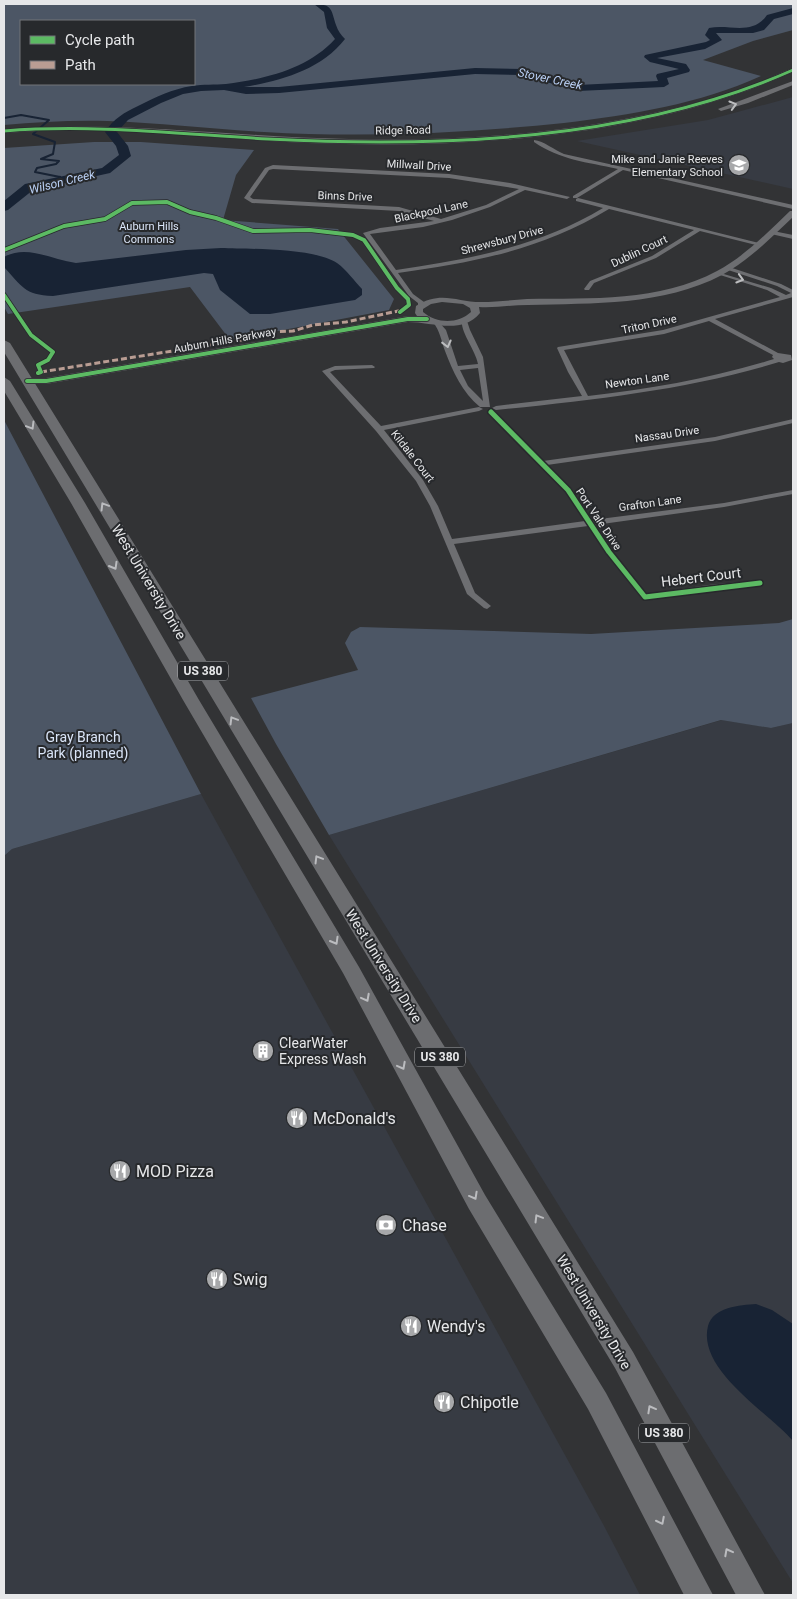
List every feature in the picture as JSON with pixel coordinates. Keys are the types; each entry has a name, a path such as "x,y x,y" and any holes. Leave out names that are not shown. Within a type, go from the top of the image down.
{"highway":[{"name":"West University Drive","path":"4,343 624,1360 751,1595"},
{"path":"4,383 27,381"},
{"name":"West University Drive","path":"4,383 83,512 352,972 417,1094 478,1202 597,1401 699,1595"},
{"path":"227,760 246,772 317,893 343,900"}],"street":[{"name":"Ridge Road","path":"7,134 89,133 352,141 464,139 529,134 664,113 725,98 773,80 793,70"},
{"path":"773,80 792,84"},
{"path":"716,110 746,102 792,84"},
{"name":"Ridge Road","path":"183,136 245,144 371,149 477,146 536,141 628,129"},
{"path":"529,134 556,154 793,207"},
{"name":"Millwall Drive","path":"247,200 269,168 433,175 480,180 577,198 760,244"},
{"path":"577,198 622,169"},
{"name":"Blackpool Lane","path":"394,272 366,234 441,221 483,209 524,188"},
{"name":"Binns Drive","path":"247,200 399,209 441,221"},
{"name":"Shrewsbury Drive","path":"394,272 456,263 521,248 565,232 609,207"},
{"path":"407,289 435,300 450,299 480,305 637,299 682,289 723,270 774,233 793,214"},
{"name":"Dublin Court","path":"587,289 592,282 663,252 700,229"},
{"path":"774,233 793,237"},
{"path":"723,270 769,281 793,294"},
{"path":"723,270 784,297"},
{"path":"394,272 407,289 421,302 421,315 432,320"},
{"path":"760,285 769,281"},
{"name":"Triton Drive","path":"586,398 560,348 632,338 711,320 793,294"},
{"name":"Auburn Hills Parkway","path":"27,381 43,375 403,316 435,300"},
{"path":"465,302 474,307 476,311 474,315"},
{"path":"487,408 476,345 464,321 490,308 511,304"},
{"name":"Auburn Hills Parkway","path":"27,381 46,381 408,319 448,323 464,321"},
{"name":"Port Vale Drive","path":"432,320 444,330 455,368 475,400 487,408 568,490 591,522 609,552 645,597"},
{"path":"711,320 778,357 791,358"},
{"name":"Newton Lane","path":"379,429 487,408 586,398 686,384 742,371 778,357"},
{"name":"Kildale Court","path":"372,366 343,367 325,371 379,429 425,488 471,594 487,606"},
{"path":"455,368 481,366"},
{"name":"Nassau Drive","path":"542,463 715,439 763,430 793,421"},
{"name":"Grafton Lane","path":"449,542 730,504 793,492"},
{"name":"Hebert Court","path":"645,597 760,583"}],"shaded area":[{"name":"Mike and Janie Reeves Elementary School","path":"793,97 793,189 577,141 708,120"},
{"path":"221,248 281,250 314,254 327,258 337,263 347,272 362,289 362,295 355,300 270,314 250,314 220,290 213,274 204,273 53,296 36,294 29,291 4,267 4,257 22,252 31,252 76,263 186,250"},
{"path":"722,720 771,728 793,723 793,1583 329,835"},
{"path":"201,794 603,1524 640,1595 4,1595 4,856 12,849"},
{"path":"756,1304 772,1310 793,1324 793,1441 723,1374 713,1358 707,1342 708,1326 715,1315 728,1308"}],"green space":[{"path":"4,4 793,4 793,30 753,41 703,60 761,76 738,86 689,101 614,116 564,123 489,129 414,134 339,135 264,132 107,121 55,121 4,125"},
{"name":"Auburn Hills Commons","path":"94,142 141,142 254,150 236,175 223,220 338,229 394,299 389,310 230,340 190,287 8,314 4,307 4,148"},
{"name":"Gray Branch Park (planned)","path":"4,420 201,794 12,849 4,856"},
{"path":"793,619 793,723 771,728 721,720 329,835 251,698 358,670 345,643 351,632 360,627 591,634 779,623"}],"waterway":[{"name":"Wilson Creek","path":"224,87 255,82 288,73 318,59 330,50 340,39 332,28 328,12 318,4"},
{"name":"Stover Creek","path":"224,87 246,91 279,90 475,71 523,72 578,88 664,84 661,76 685,70 682,66 654,60 649,57 702,47 717,40 710,35 712,30 753,30 766,24 770,17 793,11"},
{"name":"Wilson Creek","path":"4,207 29,187 106,171 125,156 122,146 111,132 128,115 175,93 192,89 224,87"},
{"path":"4,118 21,115 49,120 33,134 55,142 53,154 41,159 59,161 56,164 37,168 35,172 60,177"},
{"name":"Wilson Creek","path":"57,181 60,177"}],"marked path":[{"path":"41,372 260,337 269,332 293,331 313,325 346,322 403,310"}],"cycle path":[{"path":"4,131 103,128 268,139 351,142 435,141 518,135 560,131 651,116 723,97 793,70"},
{"path":"4,250 64,226 105,219 132,203 167,202 190,212 216,218 253,231 310,230 353,235 364,240 397,288 408,299 409,305 400,312"},
{"path":"4,295 31,335 53,352 48,360 38,365 41,372 38,373"},
{"path":"27,381 46,381 408,319 427,319"},
{"path":"491,412 568,490 609,552 645,597 760,583"}],"place":[{"name":"Mike and Janie Reeves Elementary School","path":"739,165"},
{"name":"ClearWater Express Wash","path":"263,1051"},
{"name":"McDonald's","path":"297,1118"},
{"name":"MOD Pizza","path":"120,1171"},
{"name":"Chase","path":"386,1225"},
{"name":"Swig","path":"217,1279"},
{"name":"Wendy's","path":"411,1326"},
{"name":"Chipotle","path":"444,1402"}]}
